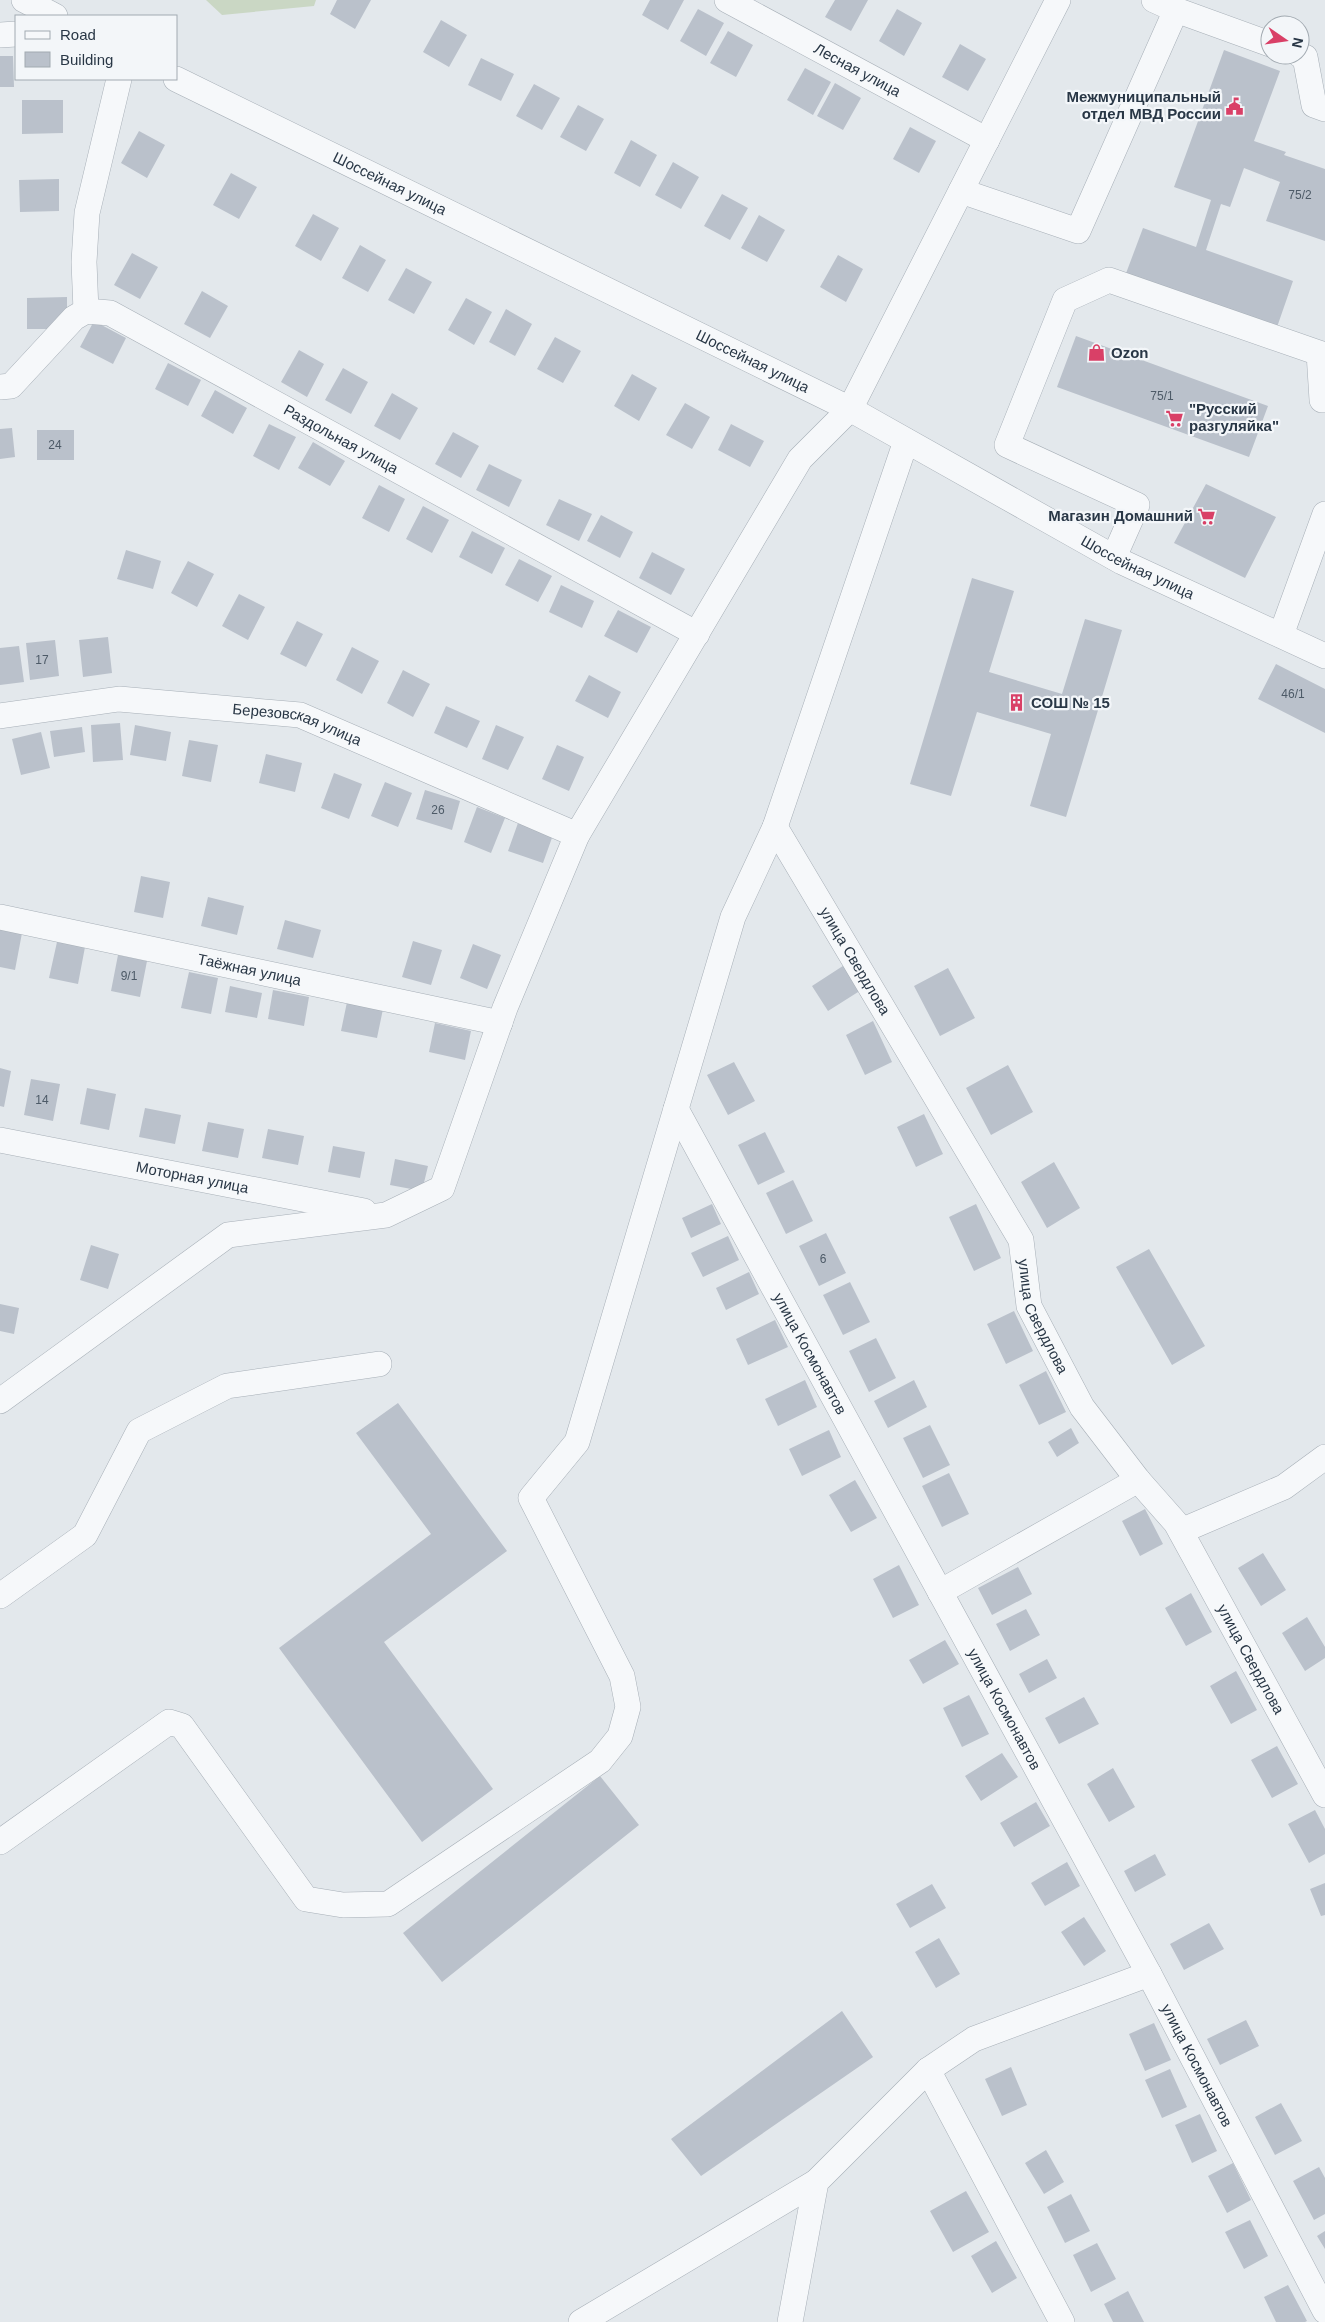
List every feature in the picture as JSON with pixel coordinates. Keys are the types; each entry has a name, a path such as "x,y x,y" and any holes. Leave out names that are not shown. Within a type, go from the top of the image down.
{"street":[{"path":"24,0 53,15"},
{"name":"Лесная улица","path":"727,0 987,140"},
{"path":"0,1401 228,1234 386,1215 442,1188 500,1023 577,835 800,459 850,409 1058,0"},
{"path":"961,190 1078,231 1165,5 1260,40"},
{"path":"0,35 15,34"},
{"path":"1306,65 1314,105 1325,109"},
{"path":"0,387 11,386 74,318 86,311 84,262 86,213 119,80"},
{"name":"Шоссейная улица","path":"178,80 850,409 1114,557 1325,656"},
{"path":"1114,557 1137,505 1007,445 1065,300 1109,280 1319,353 1322,400 1325,400"},
{"name":"Раздольная улица","path":"86,311 110,313 697,634"},
{"path":"0,1842 169,1722 182,1726 306,1899 344,1905 388,1904 600,1761 620,1736 628,1707 622,1676 531,1498 577,1442 732,917 775,827 906,441"},
{"path":"1281,635 1325,514"},
{"name":"Березовская улица","path":"0,716 119,699 300,715 577,835"},
{"name":"улица Свердлова","path":"775,827 1021,1240 1029,1306 1082,1407 1138,1480 1181,1531 1325,1796"},
{"name":"Таёжная улица","path":"0,916 500,1023"},
{"name":"улица Космонавтов","path":"676,1109 1150,1974 1325,2311"},
{"name":"Моторная улица","path":"0,1140 386,1215"},
{"path":"0,1596 84,1536 139,1431 228,1386 379,1364"},
{"path":"1181,1531 1284,1486 1325,1457"},
{"path":"940,1592 1138,1480"},
{"path":"581,2322 816,2182 928,2070 974,2039 1150,1974"},
{"path":"928,2070 1062,2322"},
{"path":"790,2322 816,2182"}],"green space":[{"path":"206,0 316,0 314,6 222,15"}],"building":[{"path":"337,0 371,0 355,29 330,14"},
{"path":"650,0 684,0 668,30 642,15"},
{"path":"835,0 868,0 851,31 825,17"},
{"path":"698,9 724,23 706,56 680,41"},
{"path":"897,9 922,23 904,56 879,41"},
{"path":"441,20 467,35 449,67 423,52"},
{"path":"728,31 753,45 736,77 710,63"},
{"path":"960,44 986,59 968,91 942,77"},
{"path":"1224,50 1280,71 1254,141 1286,152 1284,155 1325,169 1325,241 1266,221 1280,182 1244,168 1230,207 1221,204 1206,250 1293,281 1276,330 1125,276 1143,228 1196,247 1211,200 1174,187"},
{"path":"0,56 13,56 14,87 0,87"},
{"path":"481,58 514,74 501,101 468,85"},
{"path":"805,68 831,82 813,115 787,100"},
{"path":"835,83 861,98 843,130 817,116"},
{"path":"534,84 560,98 542,130 516,116"},
{"path":"22,100 63,100 63,133 22,134"},
{"path":"578,105 604,119 586,151 560,137"},
{"path":"910,127 936,141 919,173 893,159"},
{"path":"139,131 165,145 147,178 121,163"},
{"path":"631,140 657,155 640,187 614,173"},
{"path":"673,162 699,177 681,209 655,195"},
{"path":"231,173 257,187 239,219 213,205"},
{"path":"59,179 59,211 20,212 19,180"},
{"path":"722,194 748,208 730,240 704,226"},
{"path":"313,214 339,228 321,261 295,246"},
{"path":"759,215 785,230 767,262 741,248"},
{"path":"360,245 386,260 368,292 342,278"},
{"path":"132,253 158,267 140,299 114,285"},
{"path":"838,255 863,269 846,302 820,287"},
{"path":"406,268 432,282 414,314 388,300"},
{"path":"202,291 228,306 210,338 184,324"},
{"path":"67,297 67,329 27,329 27,298"},
{"path":"466,298 492,312 474,345 448,330"},
{"path":"506,309 532,324 515,356 489,342"},
{"path":"94,321 126,338 113,364 80,347"},
{"path":"1076,336 1268,406 1249,457 1057,387"},
{"path":"555,337 581,351 563,383 537,369"},
{"path":"299,350 324,364 307,397 281,382"},
{"path":"168,363 201,380 188,406 155,389"},
{"path":"343,368 368,382 351,414 325,400"},
{"path":"632,374 657,388 639,421 614,406"},
{"path":"215,390 247,408 233,434 201,416"},
{"path":"392,393 418,408 400,440 374,426"},
{"path":"685,403 710,417 692,449 666,435"},
{"path":"269,424 296,437 279,470 253,456"},
{"path":"731,424 764,441 750,467 718,450"},
{"path":"12,428 15,457 0,459 0,429"},
{"path":"37,430 74,430 74,460 37,460"},
{"path":"453,432 479,446 461,478 435,464"},
{"path":"313,442 345,461 330,486 298,468"},
{"path":"489,464 522,480 509,507 476,490"},
{"path":"1206,484 1276,517 1245,578 1174,543"},
{"path":"379,485 405,499 389,532 362,518"},
{"path":"559,499 592,514 579,541 546,525"},
{"path":"423,506 449,520 432,553 406,539"},
{"path":"601,515 633,532 620,558 587,541"},
{"path":"472,531 505,548 492,574 459,557"},
{"path":"126,550 161,561 153,589 117,579"},
{"path":"652,552 685,569 671,595 639,578"},
{"path":"519,559 552,576 538,602 505,585"},
{"path":"188,561 214,574 197,607 171,593"},
{"name":"СОШ № 15","path":"972,578 1014,591 989,672 1062,694 1085,619 1122,630 1066,817 1030,806 1051,734 977,712 951,796 910,784"},
{"path":"561,585 594,601 582,628 549,612"},
{"path":"239,594 265,607 248,640 222,626"},
{"path":"618,610 651,627 637,653 604,636"},
{"path":"297,621 323,634 306,667 280,654"},
{"path":"108,637 112,673 83,677 79,640"},
{"path":"55,640 59,676 30,680 26,643"},
{"path":"19,646 24,682 0,685 0,648"},
{"path":"352,647 379,661 362,694 336,680"},
{"path":"1276,664 1325,689 1325,733 1258,699"},
{"path":"403,670 430,684 413,717 387,703"},
{"path":"589,675 621,692 608,718 575,701"},
{"path":"446,706 480,721 467,748 434,733"},
{"path":"120,723 123,760 93,762 91,725"},
{"path":"135,725 171,732 166,761 130,755"},
{"path":"496,725 524,737 508,770 482,759"},
{"path":"82,727 85,752 54,757 50,731"},
{"path":"41,732 50,768 21,775 12,739"},
{"path":"189,740 218,745 211,782 182,776"},
{"path":"557,745 584,757 569,791 542,779"},
{"path":"266,754 302,763 295,792 259,783"},
{"path":"334,773 362,784 349,819 321,808"},
{"path":"385,782 412,793 398,827 371,816"},
{"path":"425,790 460,801 452,830 416,819"},
{"path":"477,807 505,818 491,853 464,842"},
{"path":"518,823 553,835 543,863 508,851"},
{"path":"141,876 170,882 163,918 134,912"},
{"path":"208,897 244,906 237,935 201,926"},
{"path":"285,920 321,930 313,958 277,949"},
{"path":"0,929 22,933 15,970 0,967"},
{"path":"413,941 442,950 431,985 402,977"},
{"path":"57,942 85,947 78,984 49,978"},
{"path":"473,944 501,955 487,989 460,978"},
{"path":"118,955 147,961 140,997 111,991"},
{"path":"849,962 866,987 828,1011 812,986"},
{"path":"948,968 975,1018 940,1036 914,986"},
{"path":"189,972 218,978 211,1014 181,1008"},
{"path":"230,986 262,993 257,1018 225,1012"},
{"path":"273,990 309,997 304,1026 268,1019"},
{"path":"347,1002 383,1009 377,1038 341,1031"},
{"path":"873,1021 892,1062 865,1075 846,1035"},
{"path":"435,1023 471,1031 465,1060 429,1052"},
{"path":"734,1062 755,1101 728,1115 707,1075"},
{"path":"1008,1065 1033,1112 991,1135 966,1088"},
{"path":"0,1068 11,1071 4,1107 0,1106"},
{"path":"31,1079 60,1084 53,1121 24,1115"},
{"path":"87,1088 116,1094 109,1130 80,1124"},
{"path":"145,1108 181,1115 175,1144 139,1137"},
{"path":"924,1114 943,1154 916,1167 897,1127"},
{"path":"208,1122 244,1129 238,1158 202,1151"},
{"path":"268,1129 304,1136 298,1165 262,1158"},
{"path":"765,1132 785,1172 758,1185 738,1145"},
{"path":"333,1146 365,1152 360,1178 328,1172"},
{"path":"395,1159 428,1166 422,1191 390,1185"},
{"path":"1054,1162 1080,1208 1047,1228 1021,1182"},
{"path":"793,1180 813,1221 786,1234 766,1193"},
{"path":"712,1204 721,1224 691,1238 682,1218"},
{"path":"976,1204 1001,1258 974,1271 949,1217"},
{"path":"826,1233 846,1273 819,1286 799,1246"},
{"path":"728,1236 739,1260 703,1277 691,1253"},
{"path":"91,1245 119,1254 108,1289 80,1280"},
{"path":"1149,1249 1205,1346 1172,1365 1116,1267"},
{"path":"749,1272 759,1294 726,1310 716,1288"},
{"path":"850,1282 870,1322 843,1335 823,1295"},
{"path":"0,1304 19,1308 14,1334 0,1331"},
{"path":"1014,1311 1033,1351 1006,1364 987,1324"},
{"path":"775,1320 788,1347 748,1365 736,1339"},
{"path":"876,1338 896,1378 869,1392 849,1351"},
{"path":"1046,1371 1066,1412 1039,1425 1019,1385"},
{"path":"805,1380 817,1407 778,1426 765,1399"},
{"path":"914,1380 927,1407 888,1428 874,1401"},
{"path":"398,1403 507,1551 384,1642 493,1789 422,1842 279,1648 431,1534 356,1433"},
{"path":"930,1425 950,1465 923,1478 903,1438"},
{"path":"1071,1428 1079,1443 1057,1457 1048,1442"},
{"path":"829,1430 841,1457 802,1476 789,1449"},
{"path":"949,1473 969,1514 942,1527 922,1486"},
{"path":"855,1480 877,1518 851,1532 829,1495"},
{"path":"1145,1509 1163,1544 1140,1556 1122,1521"},
{"path":"1263,1553 1286,1590 1261,1606 1238,1568"},
{"path":"899,1565 919,1605 893,1618 873,1579"},
{"path":"1018,1567 1032,1594 992,1615 978,1588"},
{"path":"1191,1593 1212,1632 1186,1646 1165,1608"},
{"path":"1026,1609 1040,1635 1010,1651 996,1624"},
{"path":"1307,1617 1325,1647 1325,1658 1305,1671 1282,1633"},
{"path":"945,1640 959,1664 923,1684 909,1660"},
{"path":"1047,1659 1057,1678 1029,1693 1019,1674"},
{"path":"1236,1671 1257,1710 1231,1724 1210,1686"},
{"path":"969,1695 989,1734 962,1747 943,1708"},
{"path":"1084,1697 1099,1724 1059,1744 1045,1718"},
{"path":"1277,1746 1298,1784 1272,1798 1251,1760"},
{"path":"1002,1753 1018,1777 981,1801 965,1776"},
{"path":"1113,1768 1135,1807 1109,1822 1087,1784"},
{"path":"600,1776 639,1825 442,1982 403,1933"},
{"path":"1036,1802 1050,1826 1014,1847 1000,1823"},
{"path":"1315,1810 1325,1829 1325,1854 1309,1863 1288,1824"},
{"path":"1155,1854 1166,1875 1135,1892 1124,1871"},
{"path":"1067,1862 1080,1886 1045,1906 1031,1883"},
{"path":"1325,1883 1325,1915 1321,1916 1310,1889"},
{"path":"932,1884 946,1908 910,1928 896,1904"},
{"path":"1084,1917 1106,1951 1084,1966 1061,1932"},
{"path":"1209,1923 1224,1949 1184,1970 1170,1944"},
{"path":"939,1938 960,1974 936,1988 915,1952"},
{"path":"842,2011 873,2057 701,2176 671,2139"},
{"path":"1246,2020 1259,2046 1220,2065 1207,2039"},
{"path":"1154,2023 1171,2060 1145,2071 1129,2034"},
{"path":"1011,2067 1027,2105 1002,2116 985,2079"},
{"path":"1170,2069 1187,2107 1162,2118 1145,2080"},
{"path":"1281,2103 1302,2141 1275,2155 1255,2117"},
{"path":"1200,2114 1217,2151 1192,2163 1175,2125"},
{"path":"1046,2150 1064,2182 1044,2194 1025,2163"},
{"path":"1233,2163 1251,2200 1227,2213 1208,2176"},
{"path":"1319,2167 1325,2178 1325,2214 1314,2220 1293,2181"},
{"path":"966,2191 989,2232 953,2252 930,2211"},
{"path":"1071,2194 1090,2231 1065,2243 1047,2207"},
{"path":"1250,2220 1268,2256 1244,2269 1225,2232"},
{"path":"1325,2231 1325,2249 1317,2236"},
{"path":"996,2241 1017,2278 992,2293 971,2256"},
{"path":"1097,2243 1116,2279 1091,2292 1073,2255"},
{"path":"1288,2285 1307,2321 1305,2322 1276,2322 1264,2297"},
{"path":"1128,2291 1144,2322 1113,2322 1104,2304"}],"place":[{"name":"Межмуниципальный отдел МВД России","path":"1235,106"},
{"name":"Ozon","path":"1097,353"},
{"name":"\"Русский разгуляйка\"","path":"1175,418"},
{"name":"Магазин Домашний","path":"1207,516"},
{"name":"СОШ № 15","path":"1017,703"}]}
